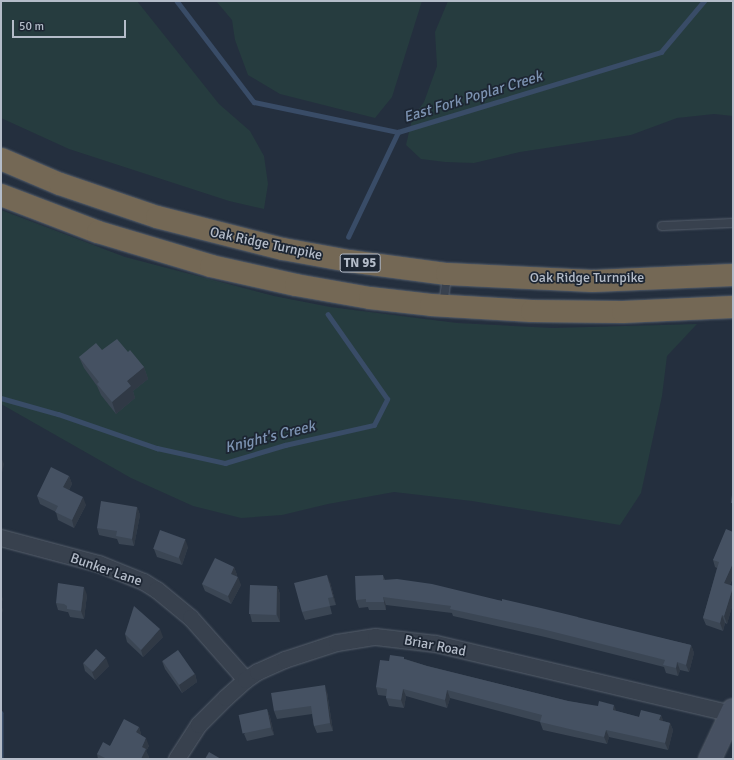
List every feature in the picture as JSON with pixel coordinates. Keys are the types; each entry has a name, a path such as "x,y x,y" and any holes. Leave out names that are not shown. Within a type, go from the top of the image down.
{"highway":[{"name":"Oak Ridge Turnpike","path":"1,159 60,184 157,217 283,249 349,261 447,274 592,281 733,275"},
{"path":"48,214 60,184"},
{"name":"TN 95","path":"1,195 98,232 211,266 296,285 370,298 443,306 532,311 623,312 733,307"}],"street":[{"name":"Bunker Lane","path":"1,538 99,564 144,582 157,590 191,618 246,680"},
{"name":"Briar Road","path":"177,759 199,725 246,680 258,672 285,660 330,645 384,637 436,644 732,712"},
{"path":"710,759 732,712"}],"lane":[{"path":"662,226 733,223"},
{"path":"443,306 447,274"}],"green space":[{"path":"1,1 137,1 219,104 250,131 264,156 268,184 264,209 229,201 69,149 1,118"},
{"path":"216,1 422,1 392,97 375,118 280,94 248,75 235,40 232,20"},
{"path":"448,1 733,1 733,116 714,114 677,118 631,135 520,152 474,163 421,159 406,145 412,119 424,102 437,66 435,32"},
{"path":"1,210 125,257 274,296 330,307 457,323 553,328 697,324 667,356 662,396 641,493 620,525 472,501 394,492 328,504 282,515 241,518 193,506 131,478 1,404"}],"building":[{"path":"117,339 128,352 130,350 144,367 127,381 131,386 112,402 97,384 99,382 79,357 96,343 102,350"},
{"path":"51,467 69,476 63,487 83,497 72,520 55,512 58,506 37,496"},
{"path":"733,487 733,503 731,503"},
{"path":"101,501 137,507 132,539 116,536 117,531 97,528"},
{"path":"726,529 733,532 733,563 724,583 733,587 724,616 722,615 720,623 703,618 719,562 713,560"},
{"path":"160,530 185,539 179,558 153,549"},
{"path":"215,558 234,567 231,574 238,577 228,596 202,584"},
{"path":"327,575 333,597 328,598 330,606 302,612 294,583"},
{"path":"383,575 383,580 397,579 432,584 502,601 502,599 541,608 691,645 686,665 677,662 676,668 663,665 665,660 542,629 450,609 451,606 383,597 384,602 366,602 366,599 356,600 355,576"},
{"path":"58,583 84,587 81,611 67,609 67,606 64,604 56,603"},
{"path":"250,585 277,586 276,615 249,614"},
{"path":"134,606 160,629 141,650 125,634"},
{"path":"96,649 106,658 93,672 83,663"},
{"path":"178,650 195,674 179,685 162,661"},
{"path":"390,655 404,657 404,659 427,666 568,701 598,706 599,701 614,705 613,710 639,717 641,710 661,715 659,720 670,723 665,743 606,730 604,737 540,722 542,715 447,690 445,700 403,689 401,700 386,698 387,689 376,687 380,660 389,661"},
{"path":"325,685 330,723 314,726 311,706 274,711 271,693"},
{"path":"267,709 271,728 243,734 239,715"},
{"path":"124,719 139,727 136,732 146,738 142,747 146,749 141,759 104,759 105,758 97,754 103,742 110,746"},
{"path":"209,752 221,759 205,759"}],"waterway":[{"name":"East Fork Poplar Creek","path":"177,1 254,102 398,132 661,52 704,1"},
{"name":"Knight's Creek","path":"348,237 398,132"},
{"name":"Knight's Creek","path":"1,398 58,414 157,448 225,463 285,445 374,425 387,399 328,315"},
{"path":"1,713 1,758"}]}
